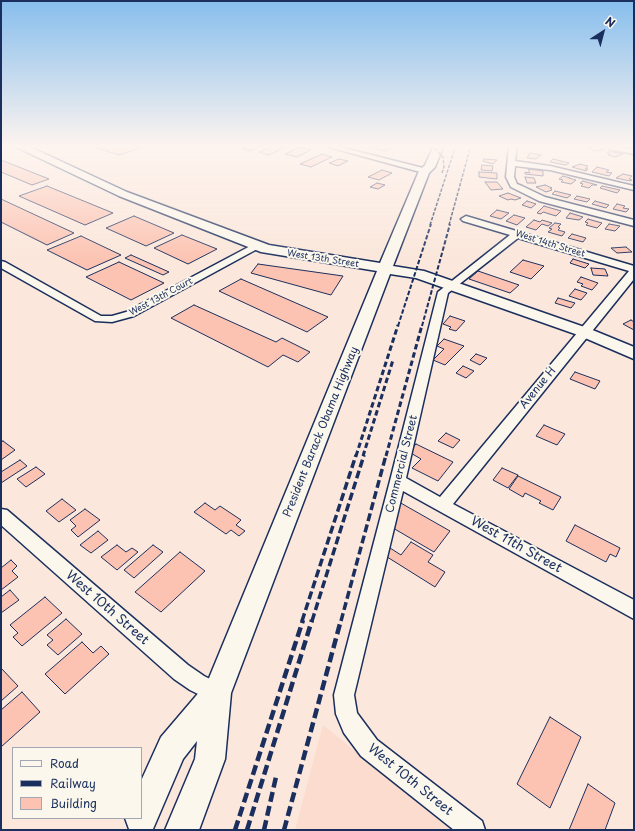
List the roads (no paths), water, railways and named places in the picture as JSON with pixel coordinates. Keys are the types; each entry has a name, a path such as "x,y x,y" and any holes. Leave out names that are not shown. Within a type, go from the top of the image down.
{"main road":[{"name":"West 13th Street","path":"101,184 123,194 256,246 276,252 414,272 452,284 584,332 634,354"},
{"name":"President Barack Obama Highway","path":"182,830 210,759 217,693 419,184"},
{"name":"President Barack Obama Highway","path":"142,816 172,748 217,693"},
{"name":"President Barack Obama Highway","path":"135,830 140,819"}],"street":[{"path":"515,184 525,192 542,199 634,224"},
{"path":"616,184 634,188"},
{"name":"West 14th Street","path":"466,219 634,271"},
{"name":"Commercial Street","path":"352,725 347,714 344,695 398,482 443,292 516,234"},
{"name":"West 13th Court","path":"1,264 99,318 112,319 130,314 256,246"},
{"name":"Avenue H","path":"443,505 634,271"},
{"name":"West 11th Street","path":"398,482 443,505 634,610"},
{"name":"West 10th Street","path":"2,517 181,672 197,683 217,693"},
{"name":"West 10th Street","path":"352,725 369,748 473,830"}],"railway":[{"path":"430,225 443,184"},
{"path":"449,225 460,184"},
{"path":"398,326 431,224"},
{"path":"422,326 450,224"},
{"path":"356,456 398,325"},
{"path":"386,456 422,325"},
{"path":"363,456 393,360"},
{"path":"302,621 356,455"},
{"path":"312,621 364,455"},
{"path":"341,621 386,455"},
{"path":"235,830 303,620"},
{"path":"247,830 312,620"},
{"path":"284,830 341,620"},
{"path":"264,830 276,777"}]}
